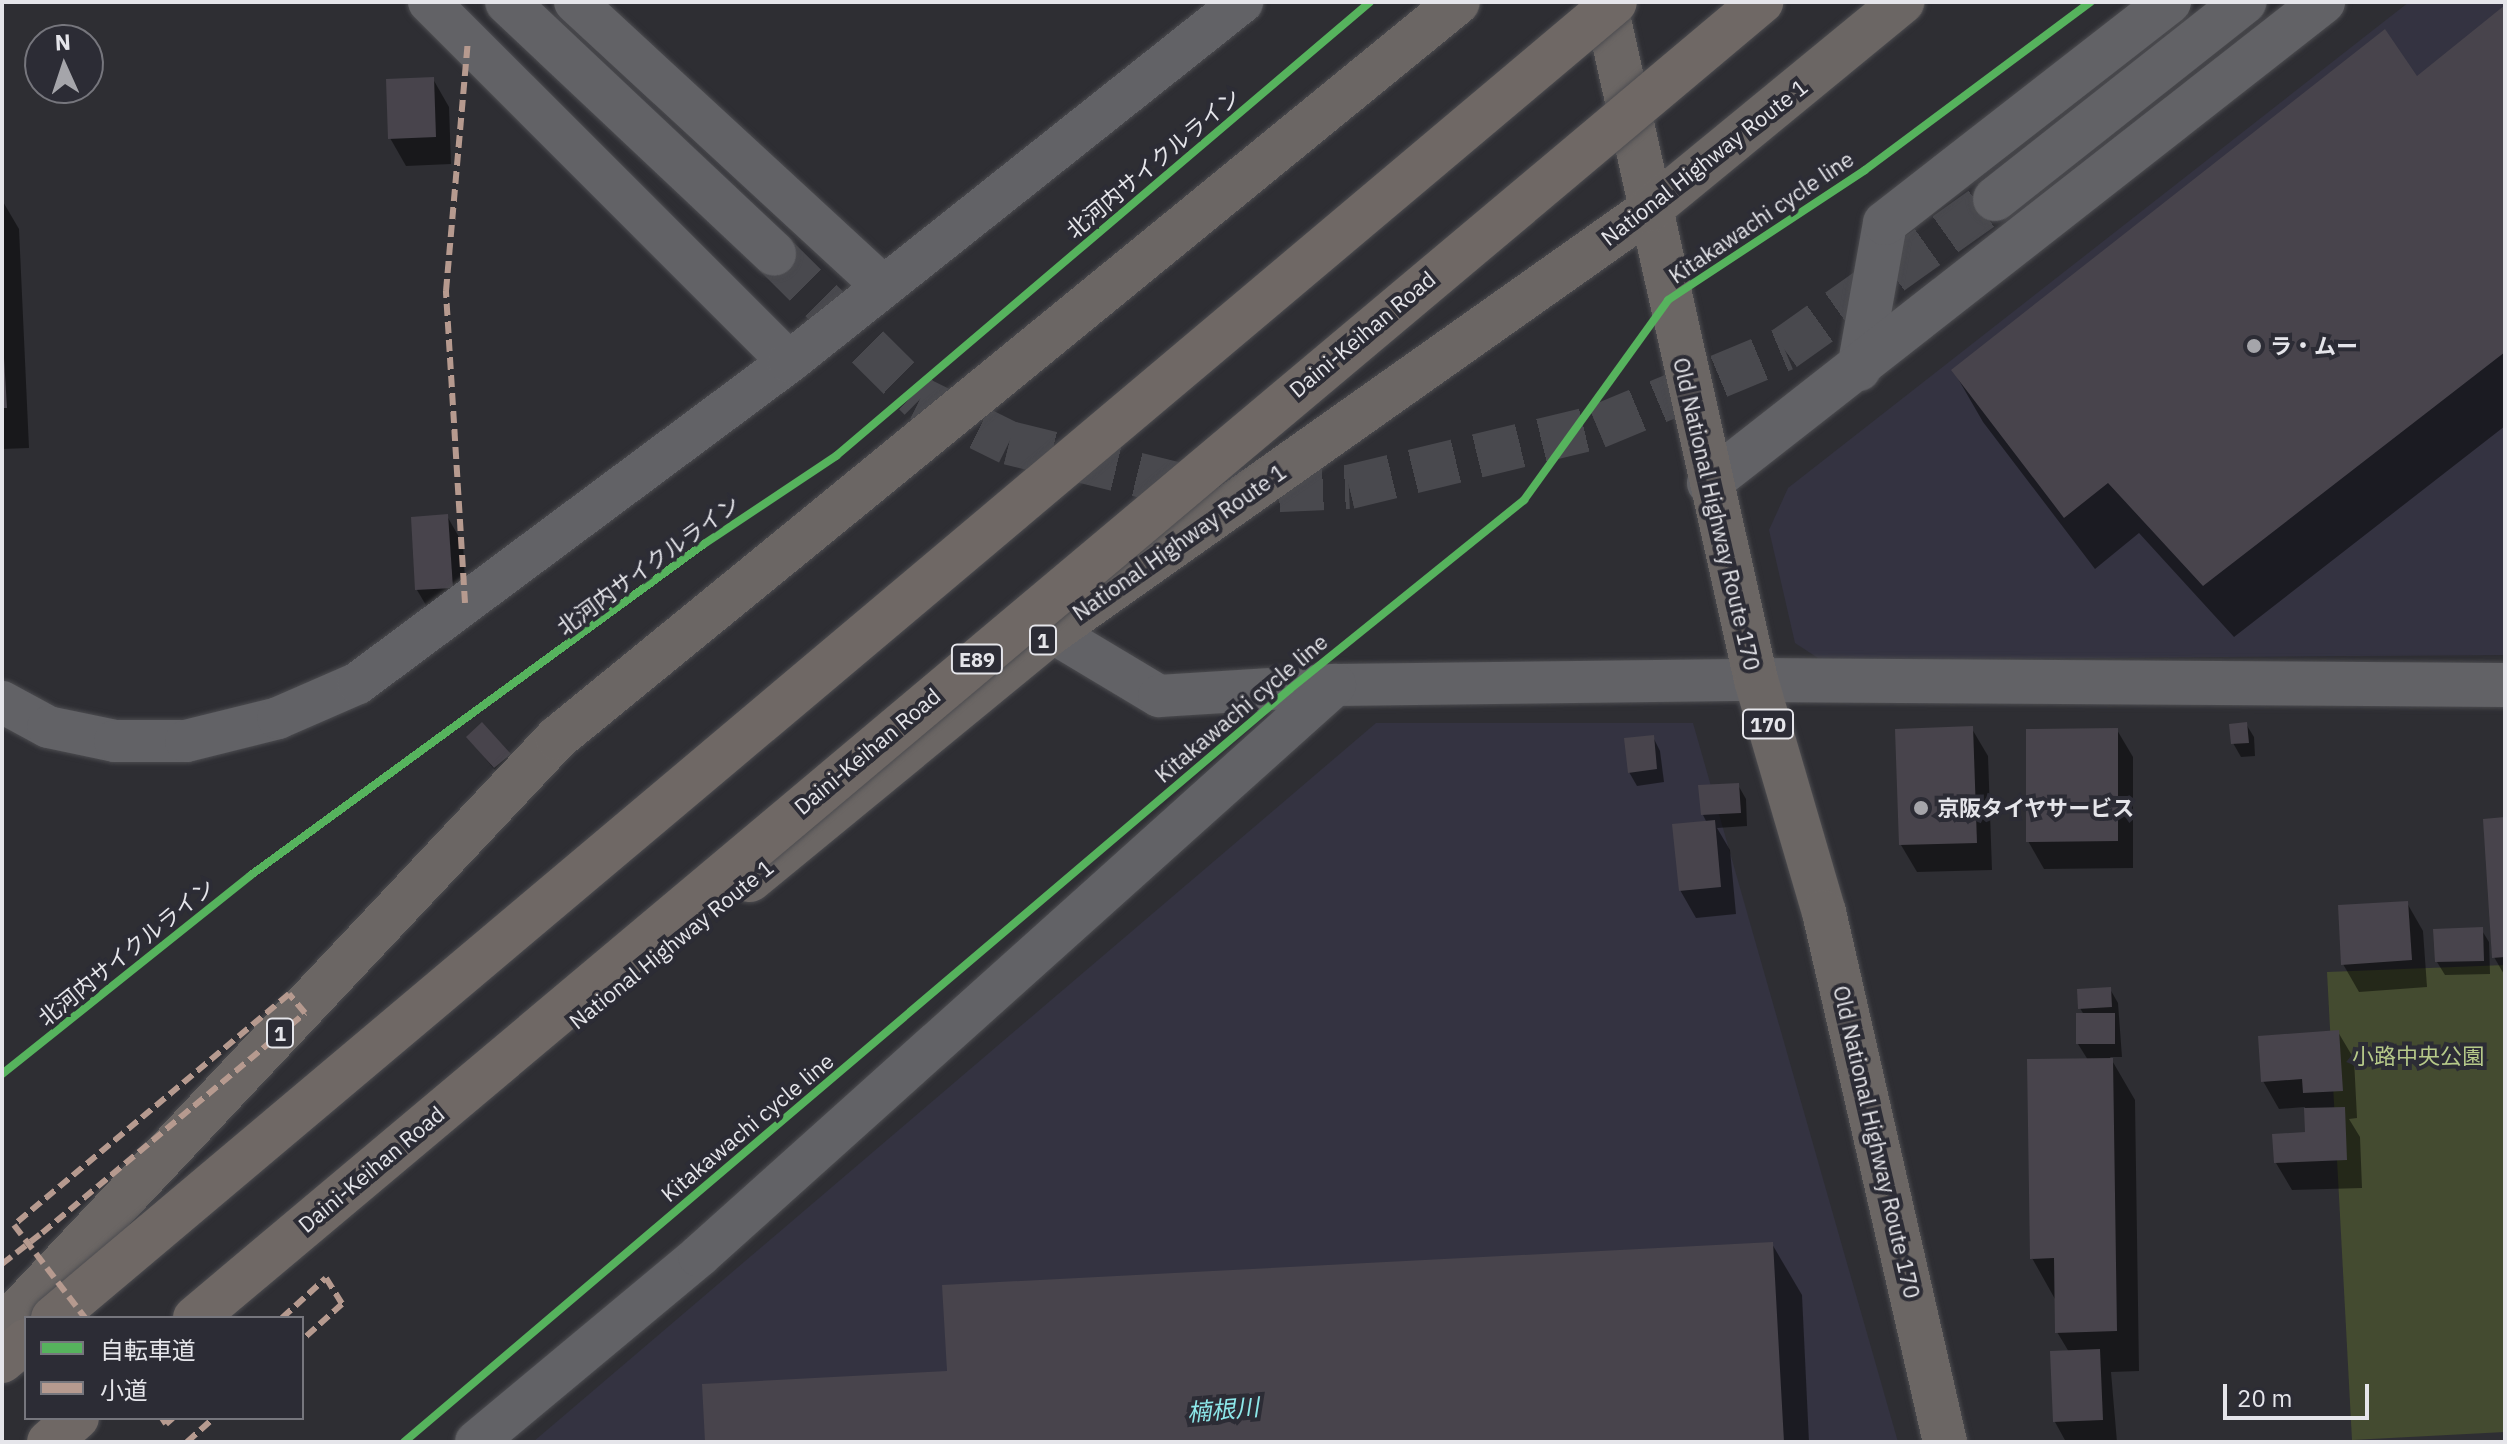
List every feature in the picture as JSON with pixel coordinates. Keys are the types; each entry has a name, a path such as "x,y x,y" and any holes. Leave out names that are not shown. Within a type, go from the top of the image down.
{"highway":[{"name":"1","path":"2,1328 557,738 1458,2"},
{"name":"Old National Highway Route 170","path":"1605,2 1709,483 1756,680 1824,912 1945,1442"},
{"path":"55,1316 1615,2"},
{"name":"Daini-Keihan Road","path":"197,1316 1761,2"},
{"name":"National Highway Route 1","path":"216,1316 1052,632 1649,210 1902,2"},
{"path":"2,1361 24,1343"},
{"path":"49,1442 75,1420"},
{"path":"62,1442 90,1420"}],"street":[{"path":"429,2 789,362"},
{"path":"507,2 774,254"},
{"path":"575,2 883,286"},
{"path":"2,702 48,727 115,741 186,741 278,718 358,683 789,362 1242,2"},
{"path":"1859,369 1885,223 2169,2"},
{"path":"1995,199 2244,2"},
{"path":"1709,483 1859,369 2323,2"},
{"path":"1052,632 1159,696 1335,685 1756,680 2505,685"},
{"path":"476,1442 699,1256 1335,685"}],"shaded area":[{"path":"2409,2 2505,2 2505,655 1821,660 1795,643 1769,530 1788,488"},
{"path":"1376,723 1693,723 1898,1442 533,1442"}],"green space":[{"name":"小路中央公園","path":"2505,965 2505,1432 2352,1440 2327,972"}],"building":[{"path":"2505,5 2505,352 2203,586 2108,483 2064,518 1951,370 2385,29 2417,76"},
{"path":"434,77 436,137 388,139 386,79"},
{"path":"4,358 7,408 2,408"},
{"path":"448,514 453,588 415,590 411,517"},
{"path":"482,722 511,754 494,768 466,737"},
{"path":"2247,722 2249,743 2231,744 2229,724"},
{"path":"1973,726 1977,843 1899,845 1895,729"},
{"path":"2118,728 2118,841 2026,842 2026,729"},
{"path":"1654,735 1657,769 1628,773 1624,738"},
{"path":"1739,783 1741,813 1701,815 1698,785"},
{"path":"2505,817 2505,957 2492,958 2483,819"},
{"path":"1715,820 1721,887 1679,891 1672,824"},
{"path":"2408,901 2412,960 2341,965 2338,905"},
{"path":"2483,927 2484,961 2435,962 2433,929"},
{"path":"2111,987 2112,1007 2078,1009 2077,989"},
{"path":"2076,1013 2115,1013 2115,1044 2076,1044"},
{"path":"2339,1030 2343,1091 2303,1093 2302,1079 2261,1082 2258,1036"},
{"path":"2113,1058 2117,1331 2055,1333 2054,1258 2030,1259 2027,1059"},
{"path":"2345,1107 2347,1160 2274,1163 2272,1134 2305,1132 2304,1108"},
{"path":"1773,1242 1784,1442 705,1442 702,1384 947,1371 942,1285"},
{"path":"2100,1349 2103,1420 2053,1422 2050,1351"}],"tunnel":[{"path":"774,254 920,399 1009,443 1213,493 1349,487 1597,427 1784,349 1995,199"}],"marked path":[{"path":"465,603 446,291 468,41"},
{"path":"289,994 305,1013 28,1244 14,1225 289,994"},
{"path":"2,1264 28,1244"},
{"path":"28,1244 83,1316"},
{"path":"284,1316 326,1278 342,1304 304,1338"},
{"path":"163,1420 166,1424 171,1420"},
{"path":"187,1442 212,1420"}],"cycle path":[{"name":"北河内サイクルライン","path":"2,1074 251,875 704,544 836,456 1370,2"},
{"name":"Kitakawachi cycle line","path":"404,1442 1290,689 1524,500 1668,300 1865,170 2090,2"}],"place":[{"name":"ラ・ムー","path":"2254,346"},
{"name":"京阪タイヤサービス","path":"1921,808"}],"water label":[{"name":"楠根川","path":"1223,1410"}]}
